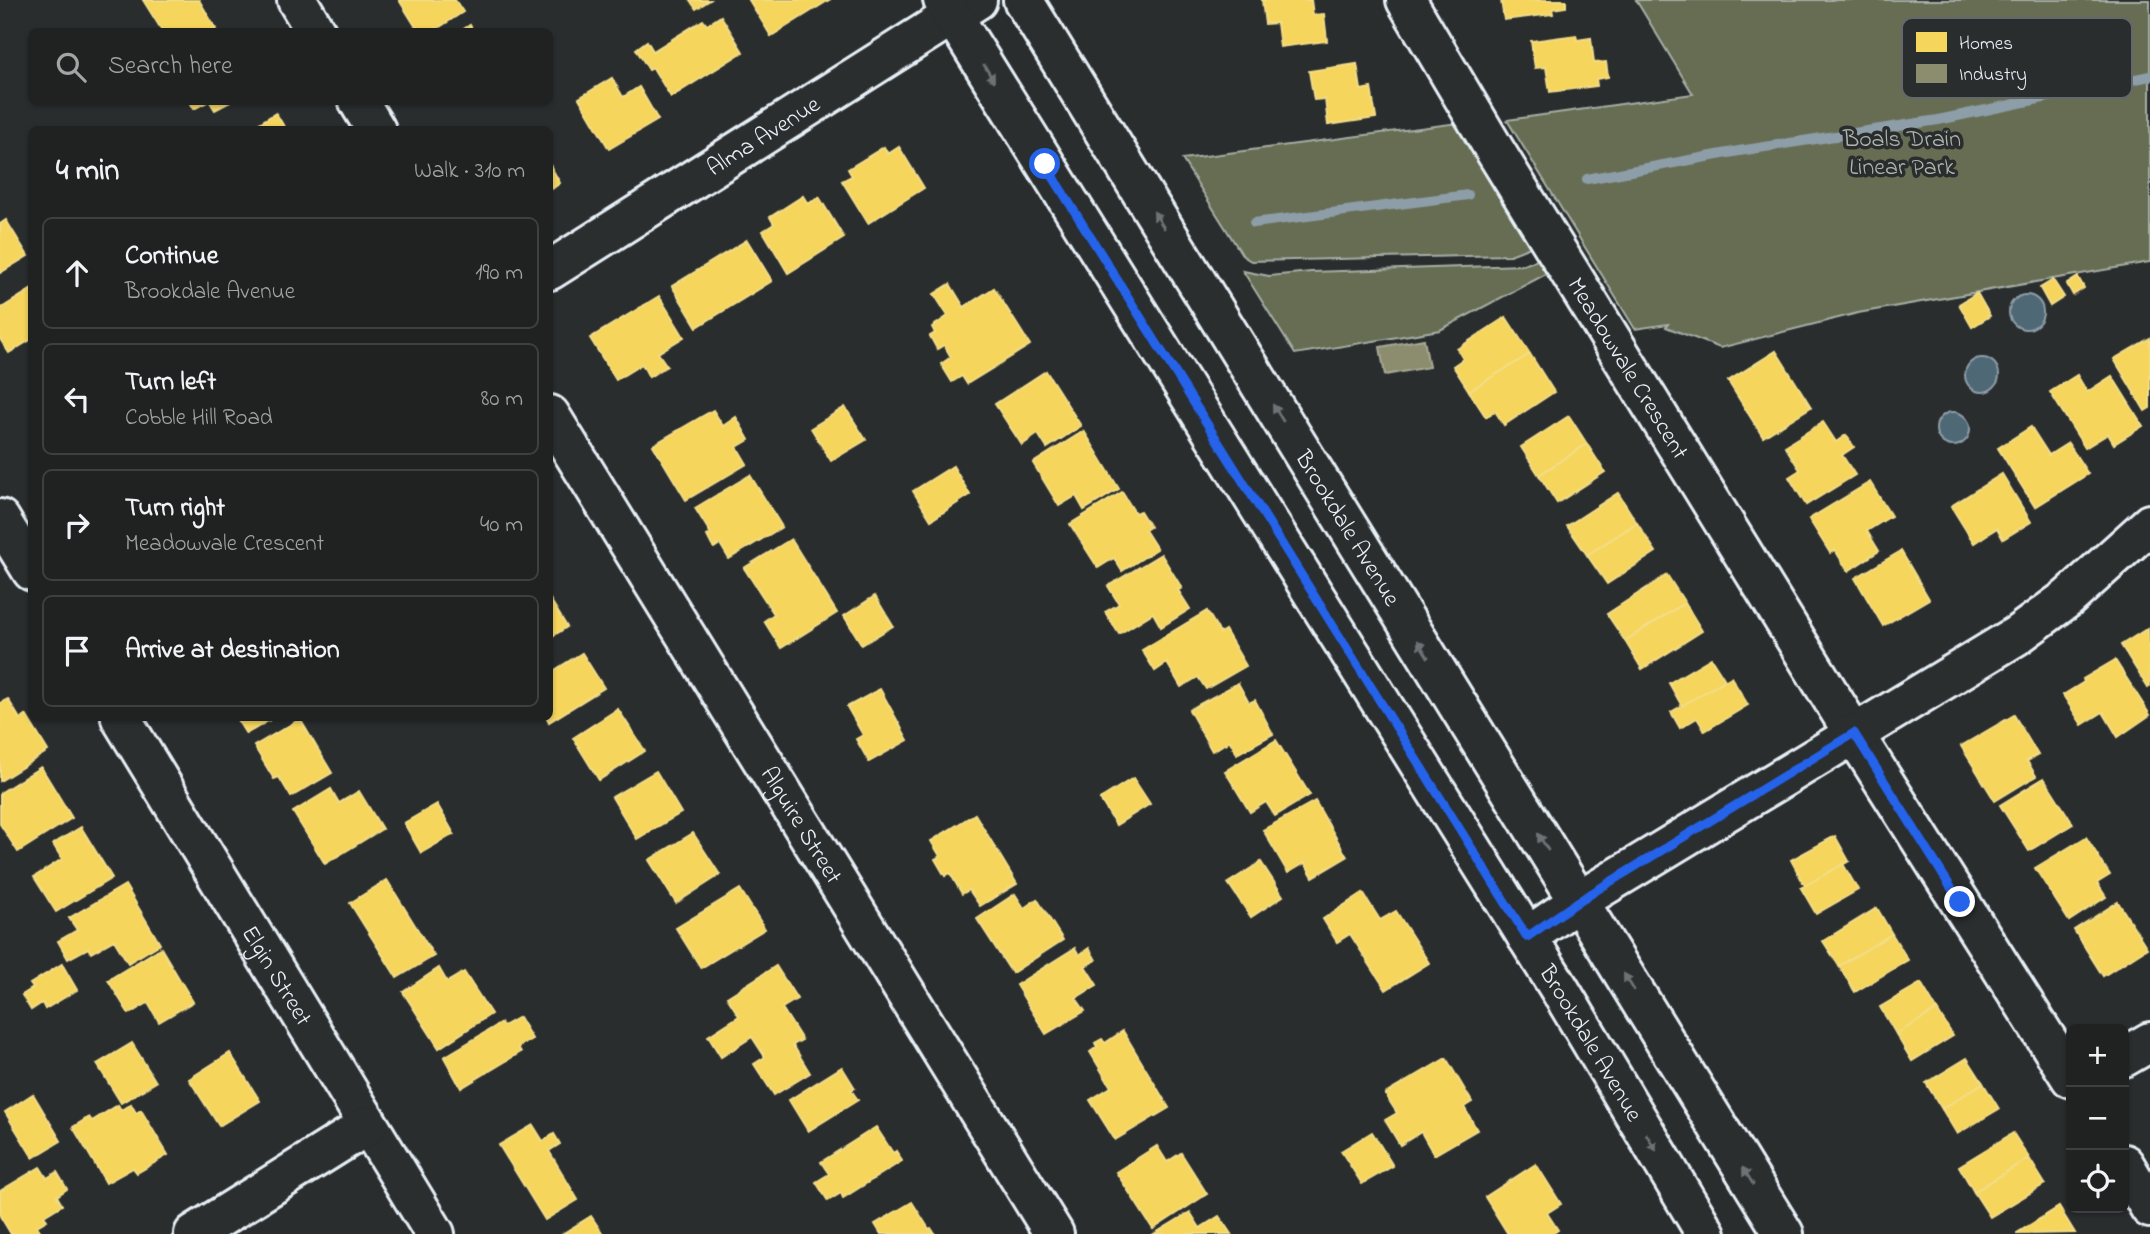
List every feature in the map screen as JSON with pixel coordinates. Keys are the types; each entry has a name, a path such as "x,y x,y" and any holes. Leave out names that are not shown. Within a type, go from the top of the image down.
{"street":[{"path":"297,0 314,28"},
{"name":"Brookdale Avenue","path":"1023,0 1784,1234"},
{"name":"Meadowvale Crescent","path":"1406,0 1493,149 2066,1070"},
{"name":"Brookdale Avenue","path":"958,5 1706,1234"},
{"name":"Alma Avenue","path":"553,268 958,5"},
{"path":"361,105 374,126"},
{"name":"Alguire Street","path":"553,420 1054,1234"},
{"path":"0,519 28,564"},
{"path":"1527,937 1579,901 2016,636 2068,598 2150,524"},
{"name":"Elgin Street","path":"123,721 435,1234"},
{"path":"2129,1054 2150,1042"},
{"path":"194,1234 369,1125"},
{"path":"2129,1172 2150,1208"}],"green space":[{"name":"Boals Drain Linear Park","path":"1636,0 2150,0 2150,262 1858,313 1720,348 1666,327 1668,324 1635,329 1507,120 1693,94"},
{"path":"1458,123 1533,246 1510,255 1251,261 1243,256 1182,159"},
{"path":"1541,259 1548,273 1440,330 1295,354 1243,271 1269,276 1311,272 1523,265"}],"water":[{"path":"2026,295 2038,300 2043,312 2038,324 2026,329 2014,324 2009,312 2014,300"},
{"path":"1982,358 1994,363 1999,375 1994,387 1982,392 1970,387 1965,375 1970,363"},
{"path":"1953,412 1965,417 1970,429 1965,441 1953,446 1941,441 1936,429 1941,417"}],"building: Homes":[{"path":"143,0 199,0 215,28 160,28"},
{"path":"399,0 455,0 463,12 438,28 416,28"},
{"path":"690,0 710,0 696,9"},
{"path":"749,0 829,0 771,36"},
{"path":"1262,0 1311,0 1313,15 1324,14 1327,41 1280,47 1277,23 1265,24"},
{"path":"1501,0 1566,0 1566,7 1552,9 1553,14 1504,20"},
{"path":"721,16 743,52 671,97 653,68 649,70 636,49 647,41 653,51 703,20 707,25"},
{"path":"1576,35 1577,40 1591,38 1594,63 1606,62 1608,77 1596,79 1597,86 1550,92 1546,67 1535,68 1531,41"},
{"path":"1357,64 1361,90 1371,88 1376,118 1328,125 1325,99 1314,100 1309,71"},
{"path":"612,78 623,97 639,87 658,120 609,149 579,98"},
{"path":"212,105 224,105 215,110"},
{"path":"276,113 284,126 255,126"},
{"path":"884,147 888,154 899,147 924,188 868,223 842,181 852,176 848,169"},
{"path":"553,170 560,183 553,188"},
{"path":"803,196 808,204 819,197 844,238 788,273 763,231 774,224 770,217"},
{"path":"6,220 28,256 0,273 0,224"},
{"path":"747,240 772,281 697,327 672,286"},
{"path":"2078,277 2084,288 2073,295 2067,284"},
{"path":"2053,280 2064,297 2050,306 2040,288"},
{"path":"950,284 964,307 994,288 1030,345 967,384 962,376 952,382 941,364 951,357 944,345 937,349 930,336 935,333 932,327 948,316 934,294"},
{"path":"28,292 28,341 9,353 0,339 0,309"},
{"path":"1977,293 1990,316 1972,327 1959,304"},
{"path":"659,296 684,337 658,353 667,366 649,377 642,364 616,380 590,338"},
{"path":"1506,317 1530,354 1469,391 1453,366 1463,359 1457,349"},
{"path":"2150,338 2150,408 2145,411 2114,359"},
{"path":"1776,351 1811,407 1763,437 1728,381"},
{"path":"1530,354 1554,392 1504,425 1495,411 1486,417 1469,391"},
{"path":"1046,371 1081,426 1047,448 1038,434 1022,445 995,404"},
{"path":"2077,375 2087,392 2112,376 2143,426 2114,444 2108,434 2085,448 2050,392"},
{"path":"845,407 866,440 831,461 811,428"},
{"path":"713,410 723,426 736,417 749,440 737,447 747,464 686,500 653,445"},
{"path":"1569,416 1587,444 1539,475 1521,447"},
{"path":"1823,422 1836,442 1846,435 1854,447 1842,455 1855,475 1806,505 1789,477 1800,470 1785,446"},
{"path":"2031,427 2049,455 2068,443 2088,474 2035,507 1998,448"},
{"path":"1084,431 1119,489 1084,510 1076,496 1059,506 1033,463"},
{"path":"1587,444 1605,472 1557,503 1539,475"},
{"path":"953,466 970,495 931,520 913,491"},
{"path":"2002,474 2031,522 2003,539 1997,528 1974,543 1951,506"},
{"path":"750,475 782,527 729,559 720,544 714,548 712,546 707,536 711,534 695,508"},
{"path":"1870,482 1891,516 1867,531 1879,551 1848,571 1835,550 1830,553 1809,519"},
{"path":"1122,492 1135,513 1140,511 1150,527 1145,530 1157,549 1122,571 1114,558 1098,568 1070,524"},
{"path":"1618,493 1637,523 1587,555 1567,526"},
{"path":"1637,523 1656,552 1607,584 1587,555"},
{"path":"791,539 837,613 781,648 764,621 774,614 744,568"},
{"path":"1901,551 1929,599 1883,626 1855,578"},
{"path":"1161,554 1182,588 1178,590 1190,609 1161,627 1153,613 1119,634 1105,612 1119,604 1108,586"},
{"path":"1667,575 1685,603 1625,641 1607,614"},
{"path":"875,596 893,626 862,645 844,616"},
{"path":"1685,603 1702,631 1642,669 1625,641"},
{"path":"553,604 567,627 553,636"},
{"path":"1207,611 1220,633 1225,630 1246,666 1206,689 1198,677 1181,687 1167,663 1155,671 1142,650"},
{"path":"2148,628 2150,686 2148,688 2121,645"},
{"path":"582,653 604,688 553,720 553,671"},
{"path":"1711,658 1725,680 1682,706 1669,683"},
{"path":"2115,660 2150,715 2118,737 2103,712 2082,725 2063,695 2084,682 2083,679"},
{"path":"1731,677 1748,705 1705,731 1697,718 1680,728 1671,712"},
{"path":"1238,683 1249,703 1255,700 1273,734 1237,754 1230,741 1212,751 1189,710"},
{"path":"880,689 908,740 869,762 856,739 863,735 847,707"},
{"path":"8,699 20,719 26,715 48,751 0,781 0,703"},
{"path":"618,709 645,751 599,780 573,738"},
{"path":"2014,715 2038,755 2027,761 2036,776 1995,801 1961,746"},
{"path":"238,721 268,721 246,734"},
{"path":"297,721 301,721 332,773 291,797 279,777 274,779 254,746"},
{"path":"1276,740 1310,795 1275,816 1266,802 1250,812 1225,771"},
{"path":"41,767 72,818 18,852 0,824 0,793"},
{"path":"656,771 681,813 637,839 612,797"},
{"path":"1133,778 1150,804 1116,825 1100,799"},
{"path":"2044,778 2073,824 2029,851 2000,805"},
{"path":"331,789 339,803 359,791 382,829 325,864 293,812"},
{"path":"1315,801 1347,857 1313,877 1305,863 1288,873 1263,830"},
{"path":"437,804 454,834 421,853 404,823"},
{"path":"975,814 1017,884 980,906 969,890 962,894 950,873 945,876 935,859 940,856 931,841"},
{"path":"81,827 112,878 56,912 34,877 62,859 53,844"},
{"path":"693,833 720,875 676,903 649,860"},
{"path":"1835,836 1849,861 1805,886 1791,860"},
{"path":"2086,837 2110,875 2097,883 2106,897 2069,921 2035,868"},
{"path":"1261,862 1283,896 1251,917 1228,883"},
{"path":"1843,864 1858,890 1816,914 1801,888"},
{"path":"387,880 434,956 397,978 350,903"},
{"path":"125,885 160,944 128,963 114,940 91,953 88,948 68,959 58,941 77,930 69,918"},
{"path":"740,889 765,929 701,968 676,928"},
{"path":"1363,893 1380,920 1396,911 1429,963 1386,990 1350,934 1337,942 1323,919"},
{"path":"1015,894 1024,908 1037,899 1063,940 1012,973 977,919"},
{"path":"2118,902 2147,948 2103,976 2074,930"},
{"path":"1877,908 1892,934 1839,966 1823,941"},
{"path":"1892,934 1908,960 1855,992 1839,966"},
{"path":"161,948 193,1002 159,1022 148,1003 129,1014 108,980"},
{"path":"1075,948 1079,955 1089,948 1096,960 1085,966 1097,985 1076,998 1085,1011 1046,1034 1016,985"},
{"path":"62,964 77,990 45,1009 42,1003 31,1010 22,995 33,988 30,984"},
{"path":"776,966 797,999 782,1008 802,1040 793,1045 810,1073 774,1095 754,1064 765,1057 752,1037 721,1057 708,1036 739,1016 727,997"},
{"path":"439,968 447,982 464,972 491,1014 439,1048 403,992"},
{"path":"1921,983 1937,1010 1896,1034 1880,1007"},
{"path":"1937,1010 1953,1036 1912,1061 1896,1034"},
{"path":"519,1017 532,1039 518,1047 521,1052 461,1088 444,1057 501,1023 503,1026"},
{"path":"1123,1031 1169,1108 1115,1140 1090,1100 1111,1087 1090,1052 1097,1047 1095,1043 1102,1039 1105,1043"},
{"path":"132,1043 156,1082 121,1103 97,1064"},
{"path":"230,1053 260,1101 219,1126 189,1079"},
{"path":"1446,1058 1472,1102 1464,1107 1477,1130 1434,1155 1421,1132 1400,1145 1385,1120 1397,1113 1385,1094"},
{"path":"1967,1058 1983,1083 1942,1109 1926,1083"},
{"path":"842,1067 855,1088 851,1090 858,1100 808,1131 789,1100"},
{"path":"1983,1083 1999,1109 1957,1134 1942,1109"},
{"path":"33,1094 61,1141 33,1158 5,1112"},
{"path":"131,1104 136,1113 141,1110 168,1155 137,1173 133,1168 106,1183 73,1127 89,1117 92,1121 118,1105 121,1110"},
{"path":"533,1125 543,1141 554,1134 560,1144 549,1151 578,1200 545,1220 499,1145"},
{"path":"876,1127 893,1153 896,1151 902,1161 843,1198 841,1193 828,1201 816,1182 829,1174 821,1162"},
{"path":"1372,1132 1393,1166 1362,1184 1341,1151"},
{"path":"2013,1133 2029,1158 1974,1192 1959,1166"},
{"path":"1157,1146 1167,1162 1181,1153 1207,1194 1153,1229 1116,1172"},
{"path":"2029,1158 2045,1184 1990,1217 1974,1192"},
{"path":"1536,1164 1561,1204 1547,1213 1558,1230 1552,1234 1508,1234 1485,1197"},
{"path":"40,1167 47,1178 57,1172 67,1189 57,1196 62,1205 44,1216 47,1220 37,1226 41,1232 11,1234 0,1216 0,1191"},
{"path":"912,1202 935,1234 881,1234 875,1224"},
{"path":"2059,1207 2075,1233 2017,1234 2017,1233"},
{"path":"1190,1212 1200,1228 1219,1216 1231,1234 1154,1234"},
{"path":"591,1216 603,1234 562,1234"}],"building: Industry":[{"path":"1424,339 1429,367 1385,375 1380,347"}],"waterway":[{"path":"2132,80 2150,76"},
{"path":"1587,179 1739,151 1938,120 2044,98"},
{"path":"1254,223 1468,195"}],"route":[{"path":"1045,164 1527,937 1579,901 1854,733 1960,902"}]}
